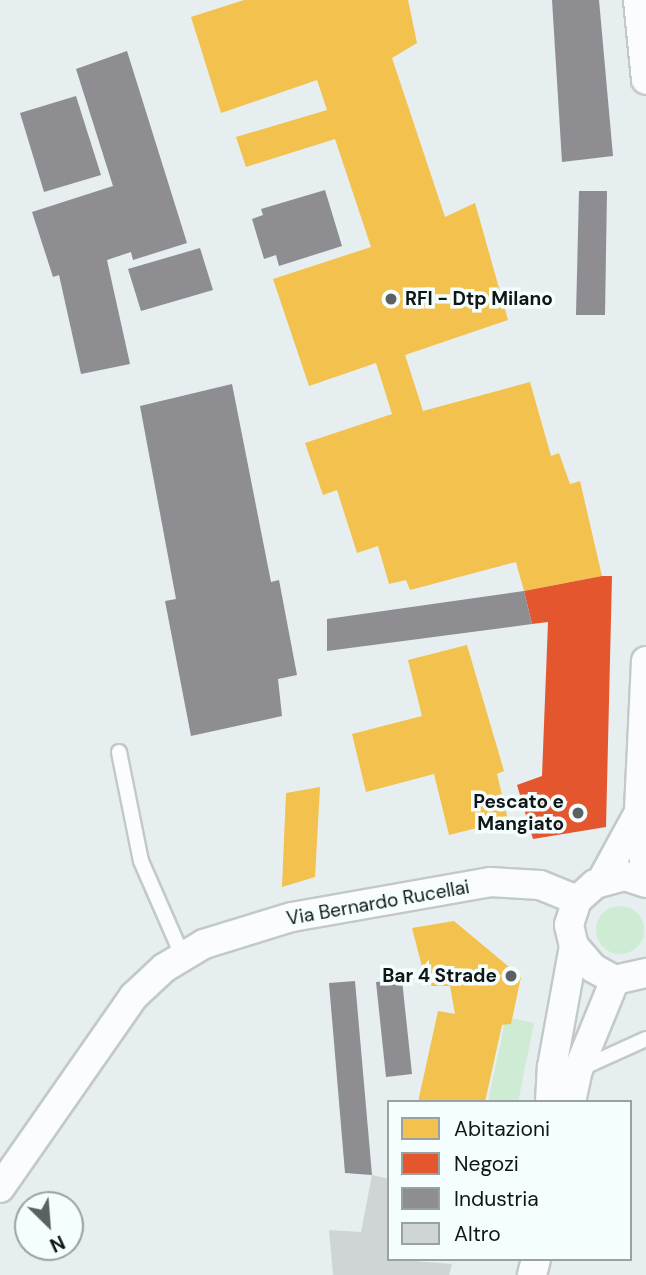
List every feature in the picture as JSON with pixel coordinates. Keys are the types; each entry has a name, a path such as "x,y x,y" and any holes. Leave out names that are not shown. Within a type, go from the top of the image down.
{"street":[{"path":"638,0 646,80"},
{"path":"602,880 625,876 646,882 639,812 646,661"},
{"path":"550,1100 552,1067 574,946 569,925 577,900 602,880 639,812"},
{"name":"Via Bernardo Rucellai","path":"0,1188 134,996 182,955 226,936 292,917 490,882 540,886 577,900"},
{"path":"574,946 593,968 615,980 646,973"},
{"path":"571,1100 578,1070 615,980"}],"lane":[{"path":"119,752 141,861 182,955"},
{"path":"578,1070 646,1039"}],"green space":[{"path":"620,906 637,913 644,930 637,947 620,954 603,947 596,930 603,913"},
{"path":"506,1017 534,1023 518,1100 488,1100"}],"building: Abitazioni":[{"name":"RFI - Dtp Milano","path":"244,0 408,0 417,43 392,58 445,217 475,203 508,320 405,355 423,411 530,382 551,456 559,453 570,484 580,481 602,576 524,591 516,562 410,590 406,580 389,584 378,546 357,553 337,490 323,495 305,443 392,414 376,363 309,386 273,279 371,247 335,139 246,167 236,137 327,110 317,80 221,113 191,17"},
{"path":"467,645 504,771 497,774 508,820 449,835 434,774 366,792 352,734 422,716 408,660"},
{"path":"320,787 315,877 282,887 286,793"},
{"path":"454,921 521,977 511,1024 502,1025 485,1100 418,1100 438,1011 455,1014 450,986 427,986 412,928"}],"building: Negozi":[{"path":"612,576 606,827 533,839 517,785 542,776 548,622 532,624 524,591"}],"building: Industria":[{"path":"552,0 599,0 613,156 562,162"},
{"path":"127,51 187,243 133,260 131,252 107,260 130,364 81,374 59,275 53,277 32,212 113,186 76,69"},
{"path":"76,96 101,175 44,192 20,113"},
{"path":"325,190 342,246 279,266 276,255 264,259 252,219 263,215 261,209"},
{"path":"579,191 607,191 605,315 576,315"},
{"path":"200,248 213,290 141,311 128,269"},
{"path":"232,384 271,582 279,580 297,675 278,679 282,716 191,736 165,601 176,599 140,406"},
{"path":"524,591 532,624 327,651 327,619"},
{"path":"402,980 412,1074 386,1077 376,982"},
{"path":"355,981 372,1175 345,1173 329,983"}],"building: Altro":[{"path":"372,1175 387,1179 387,1261 452,1264 449,1275 333,1275 329,1230 361,1232"}],"place":[{"name":"RFI - Dtp Milano","path":"391,299"},
{"name":"Pescato e Mangiato","path":"578,813"},
{"name":"Bar 4 Strade","path":"511,976"}]}
